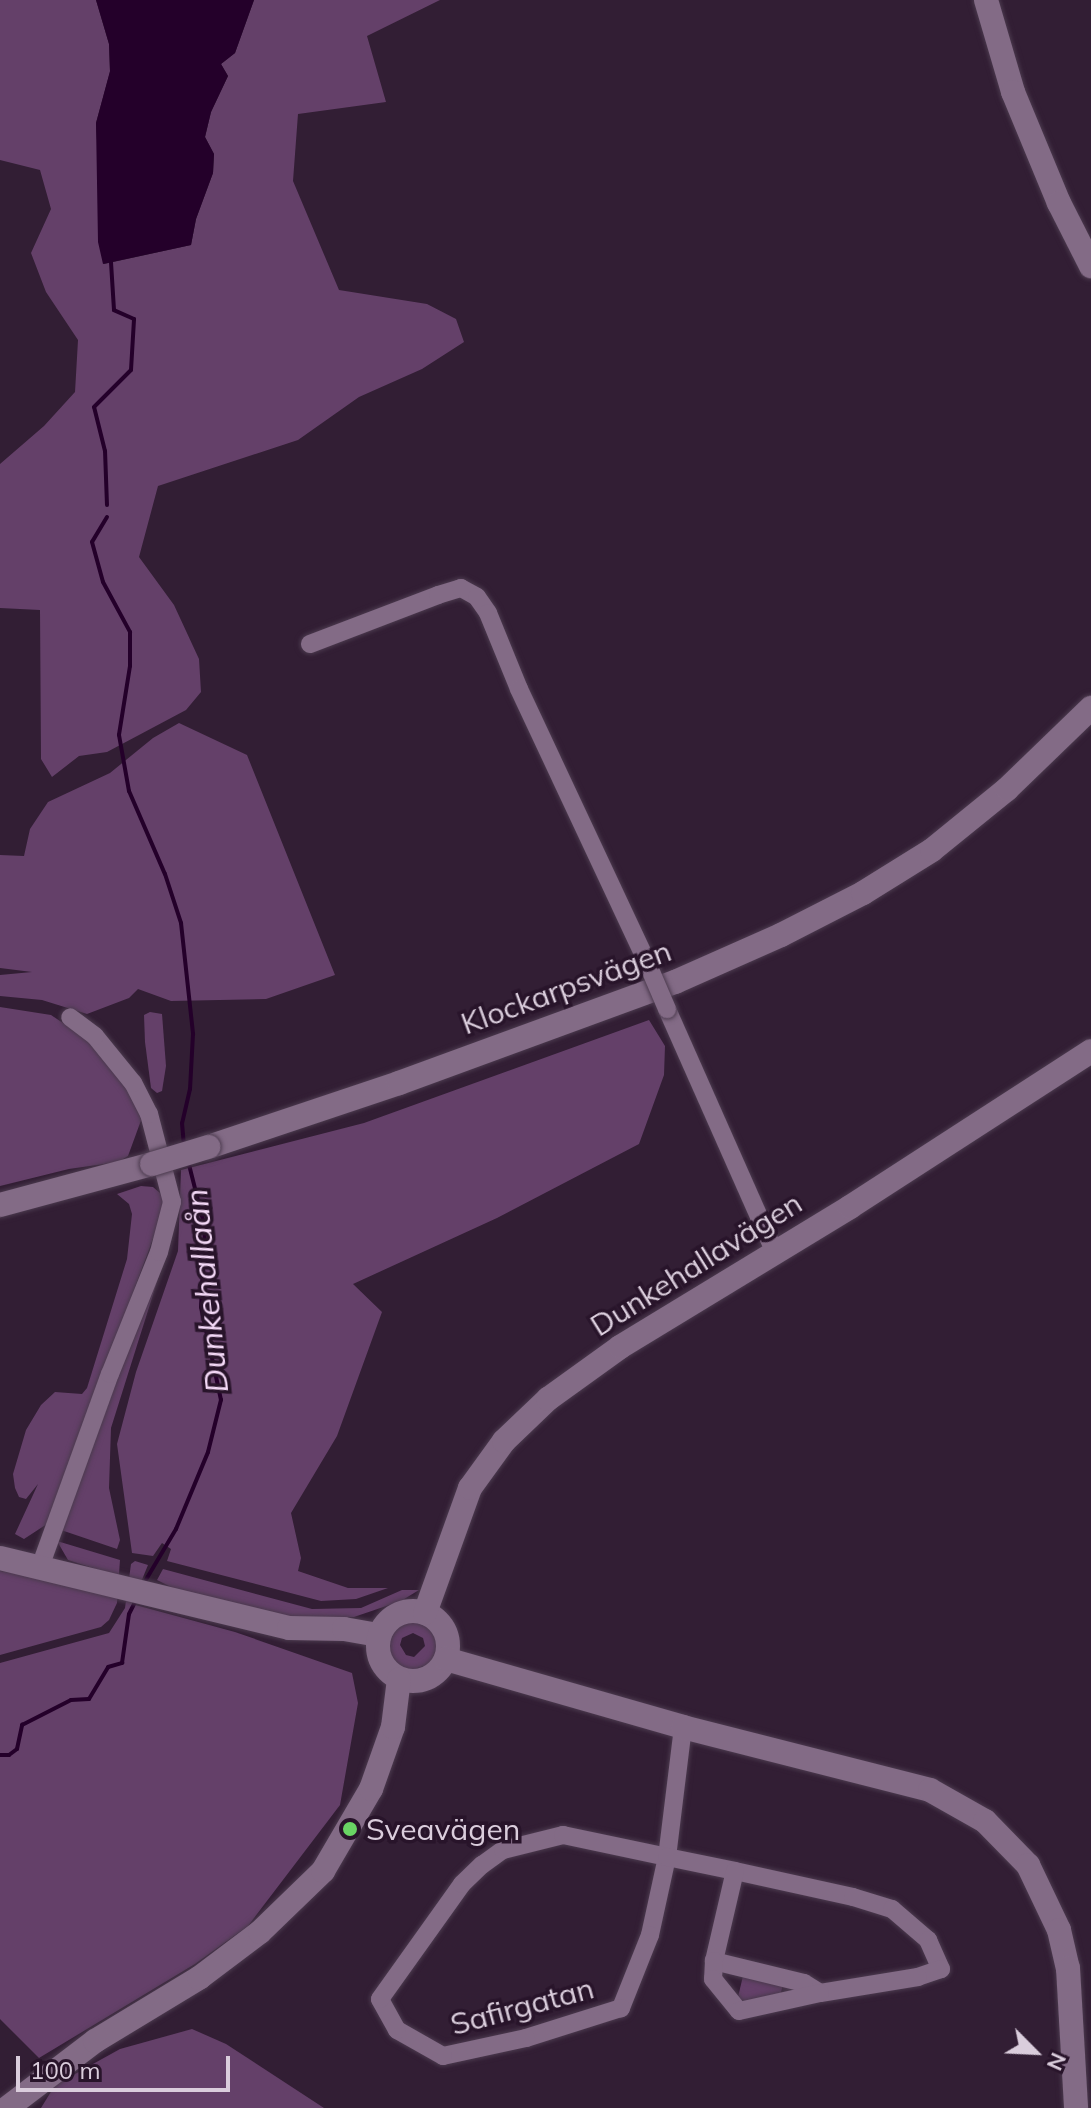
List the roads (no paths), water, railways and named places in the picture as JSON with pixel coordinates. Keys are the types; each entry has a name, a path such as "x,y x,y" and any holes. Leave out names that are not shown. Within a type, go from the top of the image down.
{"street":[{"path":"986,0 1013,92 1059,203 1091,266"},
{"path":"310,644 461,588 477,597 488,613 519,689 649,967 775,1253"},
{"name":"Klockarpsvägen","path":"0,1205 208,1147 399,1083 675,982 781,935 863,893 932,850 1007,789 1091,708"},
{"path":"40,1567 110,1374 159,1252 172,1202 152,1123 133,1083 95,1036 70,1017"},
{"name":"Dunkehallavägen","path":"425,1613 470,1488 504,1441 548,1399 620,1347 775,1253 1091,1051"},
{"path":"0,1558 289,1628 344,1629 379,1635"},
{"path":"398,1613 425,1613 444,1630 446,1659 430,1677 410,1681 399,1679 381,1663 379,1635 398,1613"},
{"path":"446,1659 683,1727 930,1790 985,1821 1028,1865 1059,1930 1068,1968 1076,2108"},
{"path":"7,2108 95,2041 199,1978 260,1932 323,1871 371,1789 393,1727 399,1679"},
{"name":"Safirgatan","path":"667,1857 563,1835 503,1850 462,1884 415,1949 380,1999 386,2015 397,2030 413,2042 443,2056 526,2038 621,2008 650,1935 667,1857 683,1727"},
{"path":"667,1857 735,1871 892,1909 928,1940 941,1969 918,1977 820,1993 739,2011 713,1979 714,1961 735,1871"},
{"path":"714,1961 804,1983 820,1993"}],"waterway":[{"name":"Dunkehallaån","path":"107,505 105,451 94,407 131,370 134,319 114,310 111,262"},
{"name":"Dunkehallaån","path":"107,517 92,542 103,582 130,632 130,666 119,735 129,791 165,874 181,923 193,1034 190,1089 182,1123 184,1144"},
{"name":"Dunkehallaån","path":"144,1583 176,1529 208,1452 221,1400 201,1307 205,1228 188,1161"},
{"name":"Dunkehallaån","path":"0,1755 9,1755 17,1749 22,1725 71,1700 89,1699 108,1667 122,1663 129,1614 137,1598"}],"place":[{"name":"Sveavägen","path":"350,1829"}]}
